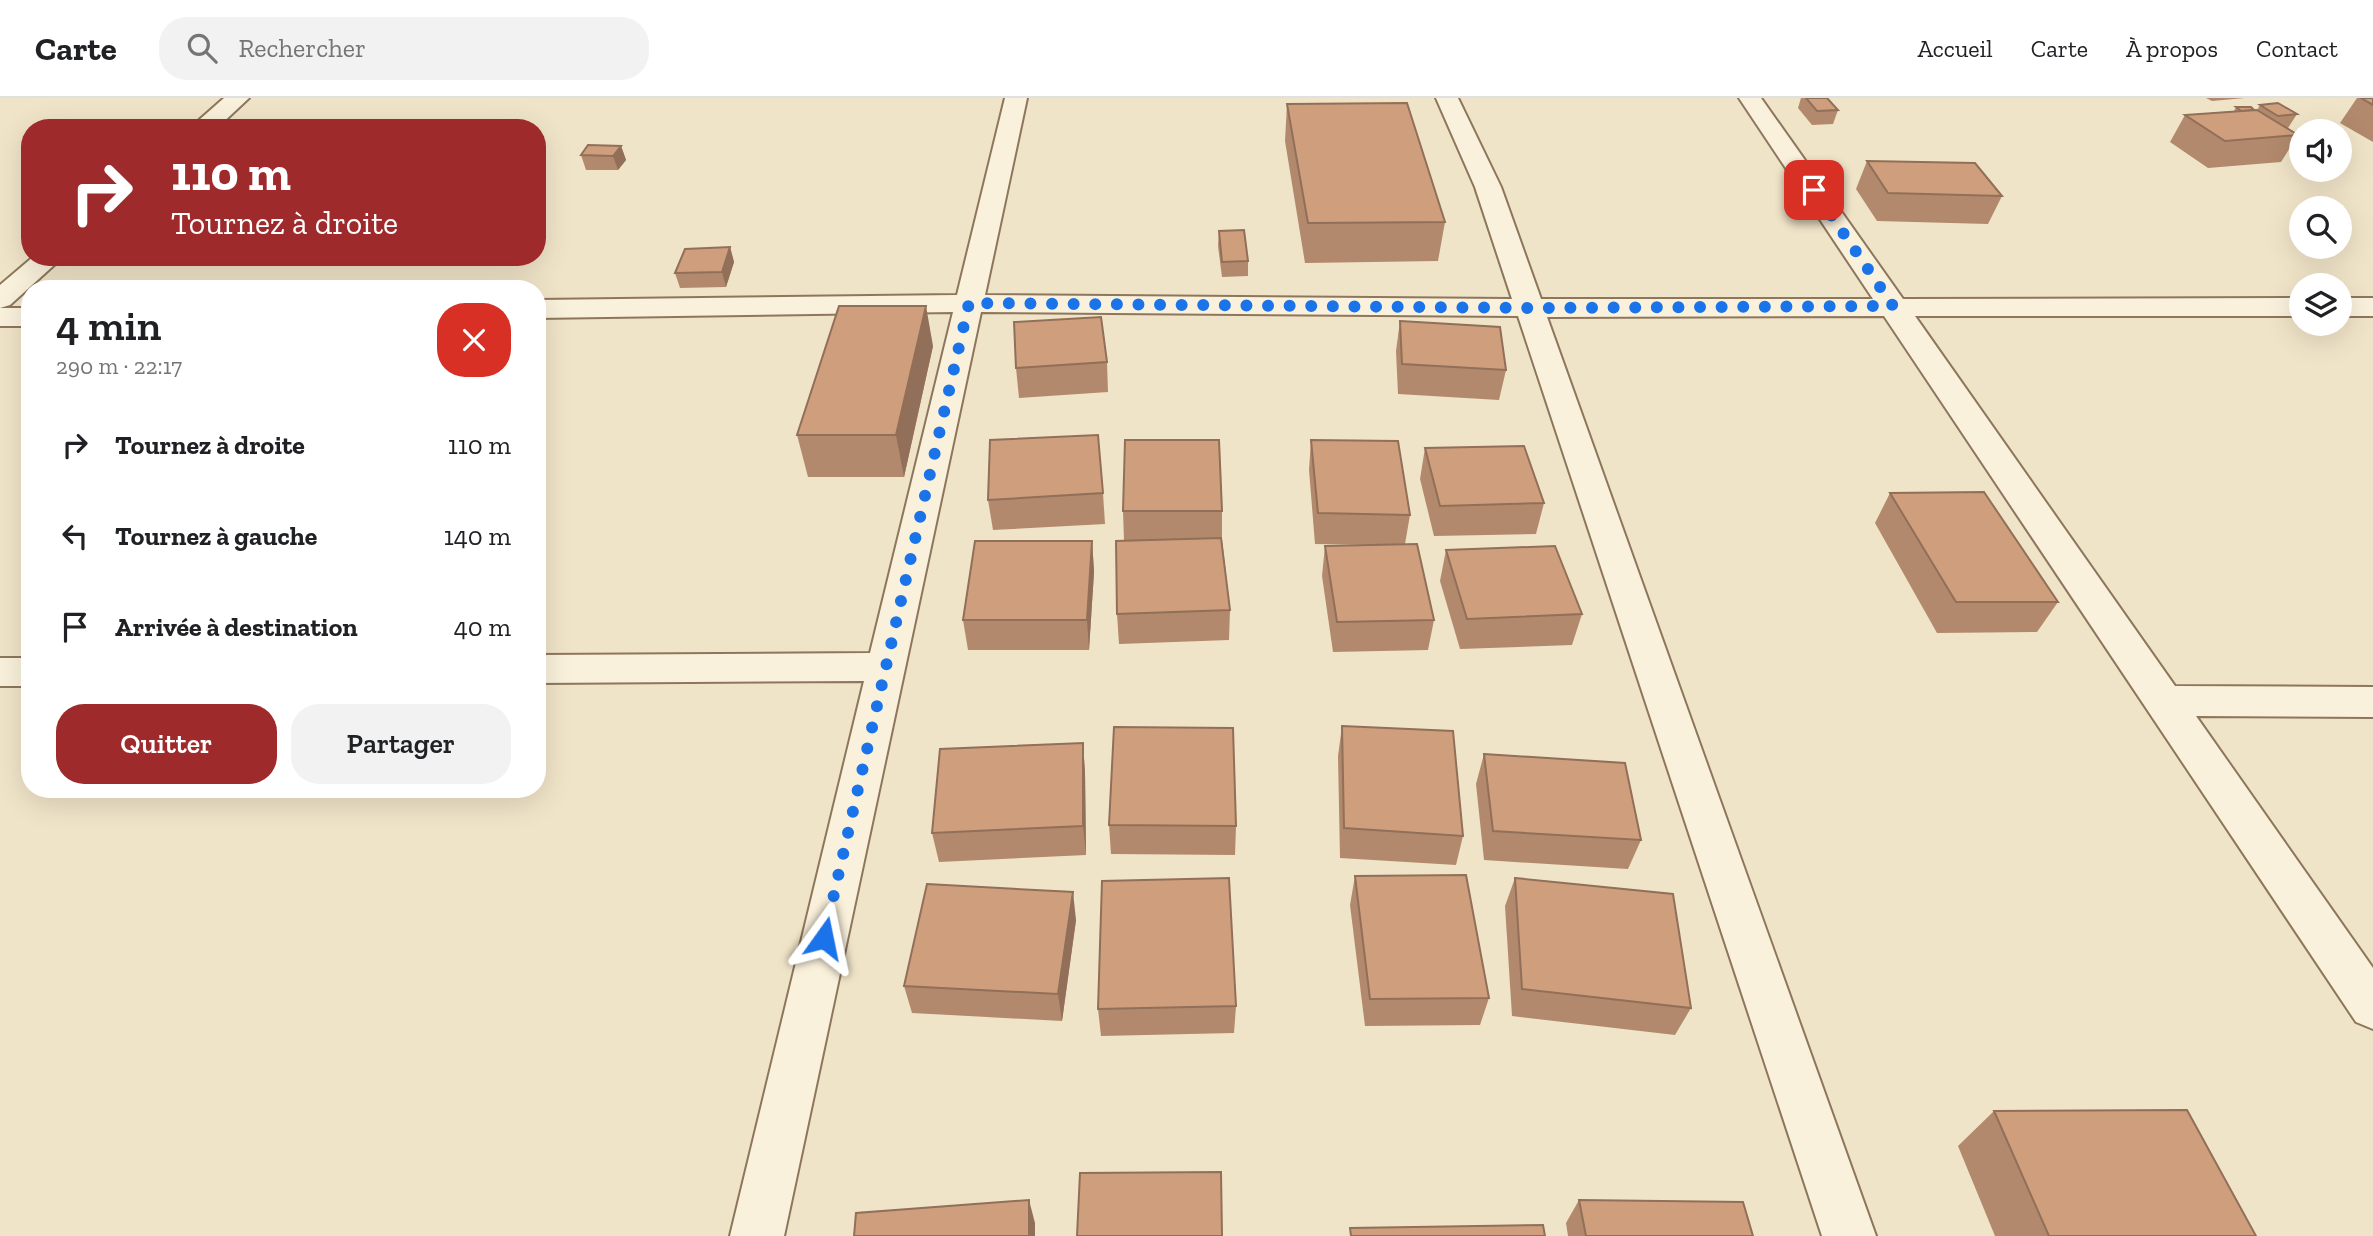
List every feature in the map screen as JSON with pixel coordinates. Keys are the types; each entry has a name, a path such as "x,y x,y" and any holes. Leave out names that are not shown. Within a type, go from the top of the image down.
{"street":[{"path":"213,119 238,98"},
{"path":"757,1236 884,667 1016,98"},
{"path":"1447,98 1488,187 1849,1236"},
{"path":"1750,98 2373,1007"},
{"path":"23,280 39,266"},
{"path":"0,299 21,281"},
{"path":"546,309 969,303 1530,308 2289,307"},
{"path":"2352,307 2373,307"},
{"path":"0,317 21,317"},
{"path":"546,669 884,667"},
{"path":"0,672 21,672"},
{"path":"2163,701 2373,702"}],"building":[{"path":"1806,98 1827,98 1838,110 1817,111"},
{"path":"2361,98 2373,98 2373,105"},
{"path":"1407,103 1445,222 1308,223 1287,104"},
{"path":"2278,103 2297,114 2278,116 2260,105"},
{"path":"2236,107 2251,107 2254,110 2241,111"},
{"path":"2257,110 2289,130 2289,136 2225,141 2185,115"},
{"path":"588,145 621,146 613,156 581,155"},
{"path":"1867,161 1975,163 2002,196 1888,193"},
{"path":"1244,230 1248,261 1222,262 1219,231"},
{"path":"730,247 722,272 675,273 685,249"},
{"path":"839,306 926,306 896,435 797,435"},
{"path":"1101,317 1107,362 1016,368 1014,322"},
{"path":"1400,321 1500,327 1506,370 1402,364"},
{"path":"1098,435 1103,493 988,500 990,440"},
{"path":"1125,440 1219,440 1222,511 1123,511"},
{"path":"1311,440 1398,441 1410,515 1318,513"},
{"path":"1524,446 1544,503 1440,506 1425,448"},
{"path":"1984,492 2058,602 1956,602 1890,493"},
{"path":"1221,538 1230,610 1117,614 1116,541"},
{"path":"975,541 1092,541 1087,620 963,620"},
{"path":"1417,544 1434,620 1337,622 1325,546"},
{"path":"1555,546 1582,614 1467,619 1446,550"},
{"path":"1342,726 1453,731 1463,836 1344,828"},
{"path":"1114,727 1233,728 1236,826 1109,825"},
{"path":"1083,743 1083,826 932,833 940,749"},
{"path":"1484,754 1625,763 1641,840 1493,831"},
{"path":"1466,875 1489,998 1370,999 1355,876"},
{"path":"1229,878 1236,1006 1098,1009 1102,881"},
{"path":"1515,878 1673,894 1691,1008 1522,989"},
{"path":"927,884 1073,892 1058,994 904,986"},
{"path":"2187,1110 2256,1236 2049,1236 1994,1111"},
{"path":"1221,1172 1222,1236 1077,1236 1080,1173"},
{"path":"1029,1200 1029,1236 854,1236 856,1213"},
{"path":"1579,1200 1743,1202 1753,1236 1586,1236"},
{"path":"1543,1225 1545,1236 1351,1236 1350,1228"}],"route":[{"path":"824,938 969,303 1530,308 1893,306 1814,190"}]}
